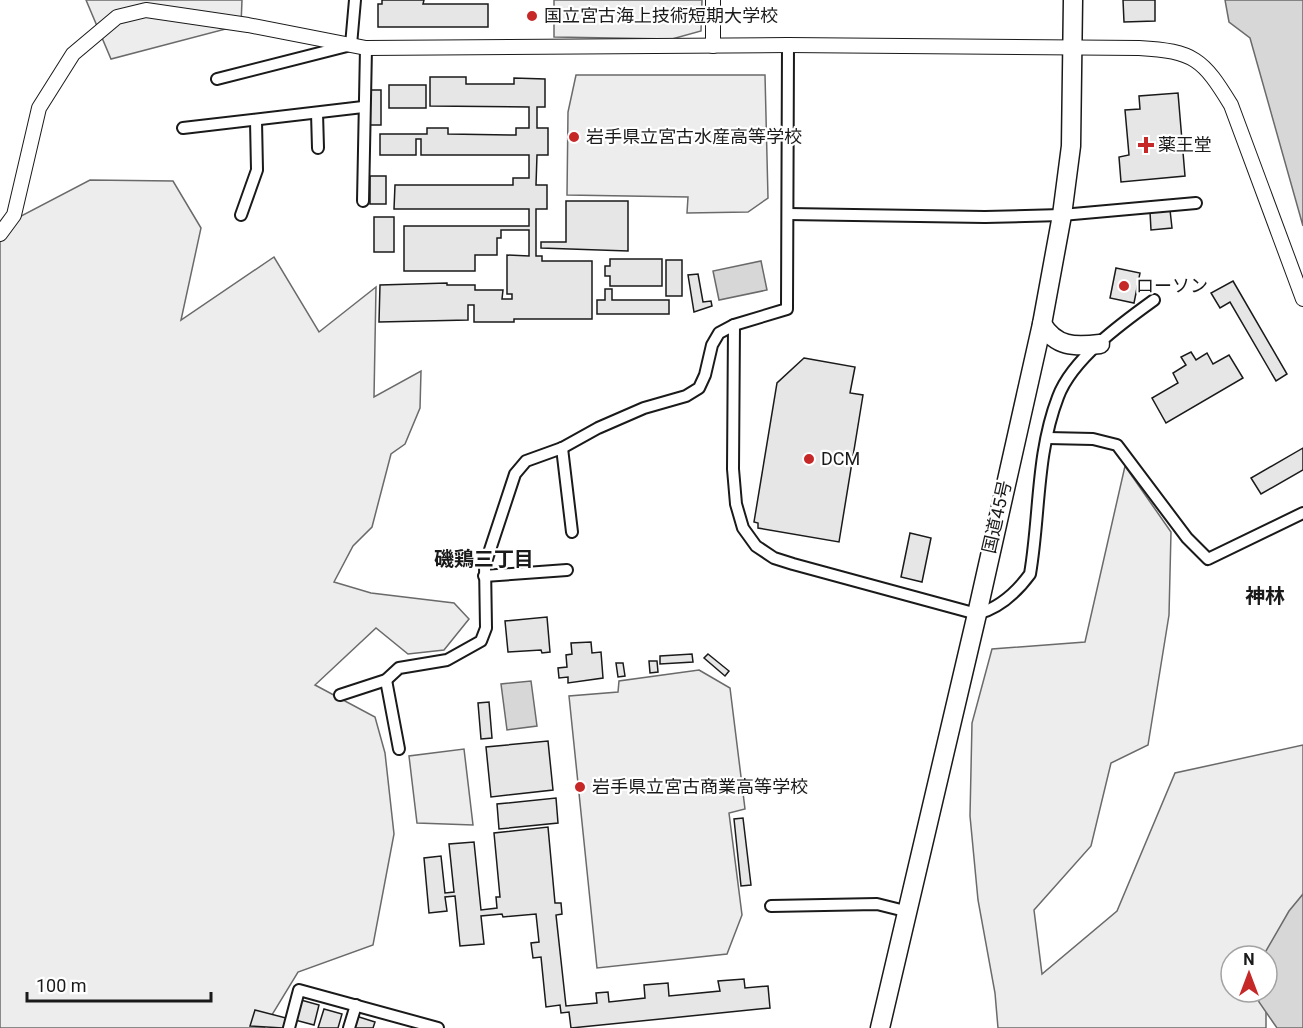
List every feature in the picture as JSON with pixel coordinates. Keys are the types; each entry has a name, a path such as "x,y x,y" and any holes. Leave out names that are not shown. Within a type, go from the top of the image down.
{"highway":[{"name":"国道45号","path":"880,1028 905,911 977,614 1042,324 1062,215 1071,146 1073,0"},
{"path":"1042,324 1050,337 1065,343 1081,346 1100,344"}],"street":[{"path":"351,45 355,0"},
{"path":"713,0 713,46"},
{"path":"0,234 14,215 39,108 73,54 117,17 147,10 248,25 366,48 788,45 1174,50 1196,59 1213,76 1231,105 1303,299"},
{"path":"217,79 351,45"},
{"path":"340,695 386,680 399,668 447,660 481,641 486,628 484,576 491,545 506,508 509,489 515,474 526,462 562,448 619,418 686,396 699,388 705,375 712,345 719,333 734,325 787,309 788,45"},
{"path":"363,201 363,107 366,48"},
{"path":"183,128 363,107"},
{"path":"317,113 318,148"},
{"path":"241,215 257,170 256,121"},
{"path":"788,214 985,217 1062,215 1196,203"},
{"path":"734,325 736,504 743,528 756,546 774,558 793,564 977,614 1011,597 1030,574 1040,471 1058,396 1072,372 1100,344 1155,300"},
{"path":"1048,438 1093,439 1117,445 1187,538 1208,559 1303,513"},
{"path":"562,448 572,532"},
{"path":"484,576 567,570"},
{"path":"386,680 399,749"},
{"path":"771,906 877,904 905,911"},
{"path":"289,1028 299,990 356,1005 411,1024 438,1028"},
{"path":"349,1028 356,1005"}],"shaded area":[{"path":"86,0 242,0 241,25 111,59"},
{"path":"554,0 702,0 701,31 672,39 554,37"},
{"path":"1225,0 1303,0 1303,226 1250,38 1229,22"},
{"path":"576,75 765,75 768,198 748,212 687,213 688,197 567,195 568,112"},
{"path":"90,180 173,181 201,228 181,320 274,257 319,332 376,287 374,397 421,371 420,408 405,444 391,454 372,527 353,546 334,582 371,593 454,603 469,619 444,650 408,654 376,628 315,685 375,717 385,753 394,834 373,945 298,972 264,1028 0,1028 0,227"},
{"path":"761,261 767,290 719,300 713,271"},
{"path":"1125,466 1171,532 1169,615 1148,745 1111,763 1091,846 1034,910 1042,974 1117,911 1175,773 1303,745 1303,896 1274,944 1219,944 1219,1004 1266,1004 1266,1028 998,1028 995,993 978,900 970,816 972,723 992,649 1085,642"},
{"path":"699,670 730,688 745,809 729,813 742,915 727,954 597,968 569,696 618,692 619,681"},
{"path":"531,681 537,726 507,730 501,684"},
{"path":"464,749 473,825 417,823 409,756"},
{"path":"1303,894 1303,1028 1277,1028 1260,1004 1279,1004 1279,944 1270,944 1289,911"}],"building":[{"path":"382,0 424,0 423,4 488,4 488,27 378,27 378,4 382,4"},
{"path":"1123,0 1155,0 1155,21 1124,22"},
{"path":"430,77 466,77 466,84 514,84 514,78 545,79 545,107 537,107 537,128 548,128 548,155 537,155 536,185 547,185 547,209 536,209 536,256 542,256 542,261 592,261 592,319 514,319 514,322 474,322 474,305 468,305 468,320 379,322 380,285 447,283 447,285 475,285 475,290 503,290 502,299 512,299 512,294 507,294 507,255 529,256 529,230 501,230 501,238 497,238 497,255 475,255 475,271 404,271 404,226 529,226 529,209 394,209 395,185 513,185 513,178 529,178 529,155 421,155 421,139 416,139 416,155 380,155 380,134 427,134 427,128 448,128 448,134 516,135 516,128 529,128 529,107 430,106"},
{"path":"389,85 426,85 426,108 389,108"},
{"path":"369,90 381,90 381,125 369,125"},
{"path":"1178,93 1185,176 1121,182 1119,157 1129,155 1125,110 1140,109 1139,96"},
{"path":"370,176 386,176 386,204 370,204"},
{"path":"566,201 628,201 628,251 541,248 541,242 566,242"},
{"path":"1170,210 1172,228 1151,230 1150,212"},
{"path":"374,217 394,217 394,252 374,252"},
{"path":"610,259 662,259 662,286 610,286 610,276 605,276 605,266 610,266"},
{"path":"666,260 682,260 682,296 666,296"},
{"path":"1116,268 1140,273 1134,303 1110,298"},
{"path":"698,274 703,302 711,301 712,306 694,312 688,275"},
{"path":"1233,281 1287,374 1276,381 1230,302 1220,308 1211,293"},
{"path":"605,289 612,289 612,300 669,300 669,314 597,314 597,300 605,300"},
{"path":"1191,352 1196,360 1207,353 1213,364 1229,355 1243,378 1166,423 1152,398 1178,383 1173,373 1186,365 1181,357"},
{"name":"DCM","path":"804,358 855,367 850,393 863,395 839,542 758,528 758,523 754,522 777,383"},
{"path":"1303,448 1303,470 1261,494 1251,478"},
{"path":"910,533 931,538 922,582 901,577"},
{"path":"547,617 550,652 542,653 541,650 508,652 505,621"},
{"path":"591,642 592,653 601,652 603,678 568,683 568,677 559,678 558,668 567,667 566,655 572,654 571,643"},
{"path":"692,654 693,662 660,664 660,656"},
{"path":"708,654 729,671 725,676 704,658"},
{"path":"649,661 657,661 658,672 650,673"},
{"path":"616,663 623,663 625,676 618,677"},
{"path":"489,702 492,738 481,739 478,703"},
{"path":"548,741 553,790 491,797 486,747"},
{"path":"556,798 558,823 499,829 497,804"},
{"path":"743,818 751,885 741,886 734,819"},
{"path":"548,827 555,903 561,903 562,914 556,915 566,1006 597,1003 596,993 608,992 609,1002 645,998 644,985 668,983 669,996 720,991 718,981 744,979 745,988 768,986 770,1008 571,1028 569,1012 561,1013 560,1005 546,1007 541,957 533,958 531,943 539,942 536,914 481,916 484,944 460,946 455,896 445,897 447,911 429,913 424,858 441,856 445,893 454,892 449,844 474,842 481,910 497,908 496,897 500,897 494,833"},
{"path":"301,1000 319,1005 314,1025 295,1020"},
{"path":"324,1009 342,1014 338,1028 318,1028"},
{"path":"255,1010 286,1018 283,1028 250,1026"},
{"path":"356,1016 375,1022 373,1028 353,1028"}],"place":[{"name":"国立宮古海上技術短期大学校","path":"532,16"},
{"name":"岩手県立宮古水産高等学校","path":"574,137"},
{"name":"薬王堂","path":"1146,145"},
{"name":"ローソン","path":"1124,286"},
{"name":"DCM","path":"809,459"},
{"name":"岩手県立宮古商業高等学校","path":"580,787"}],"district":[{"name":"磯鶏三丁目","path":"484,559"},
{"name":"神林","path":"1265,596"}]}
